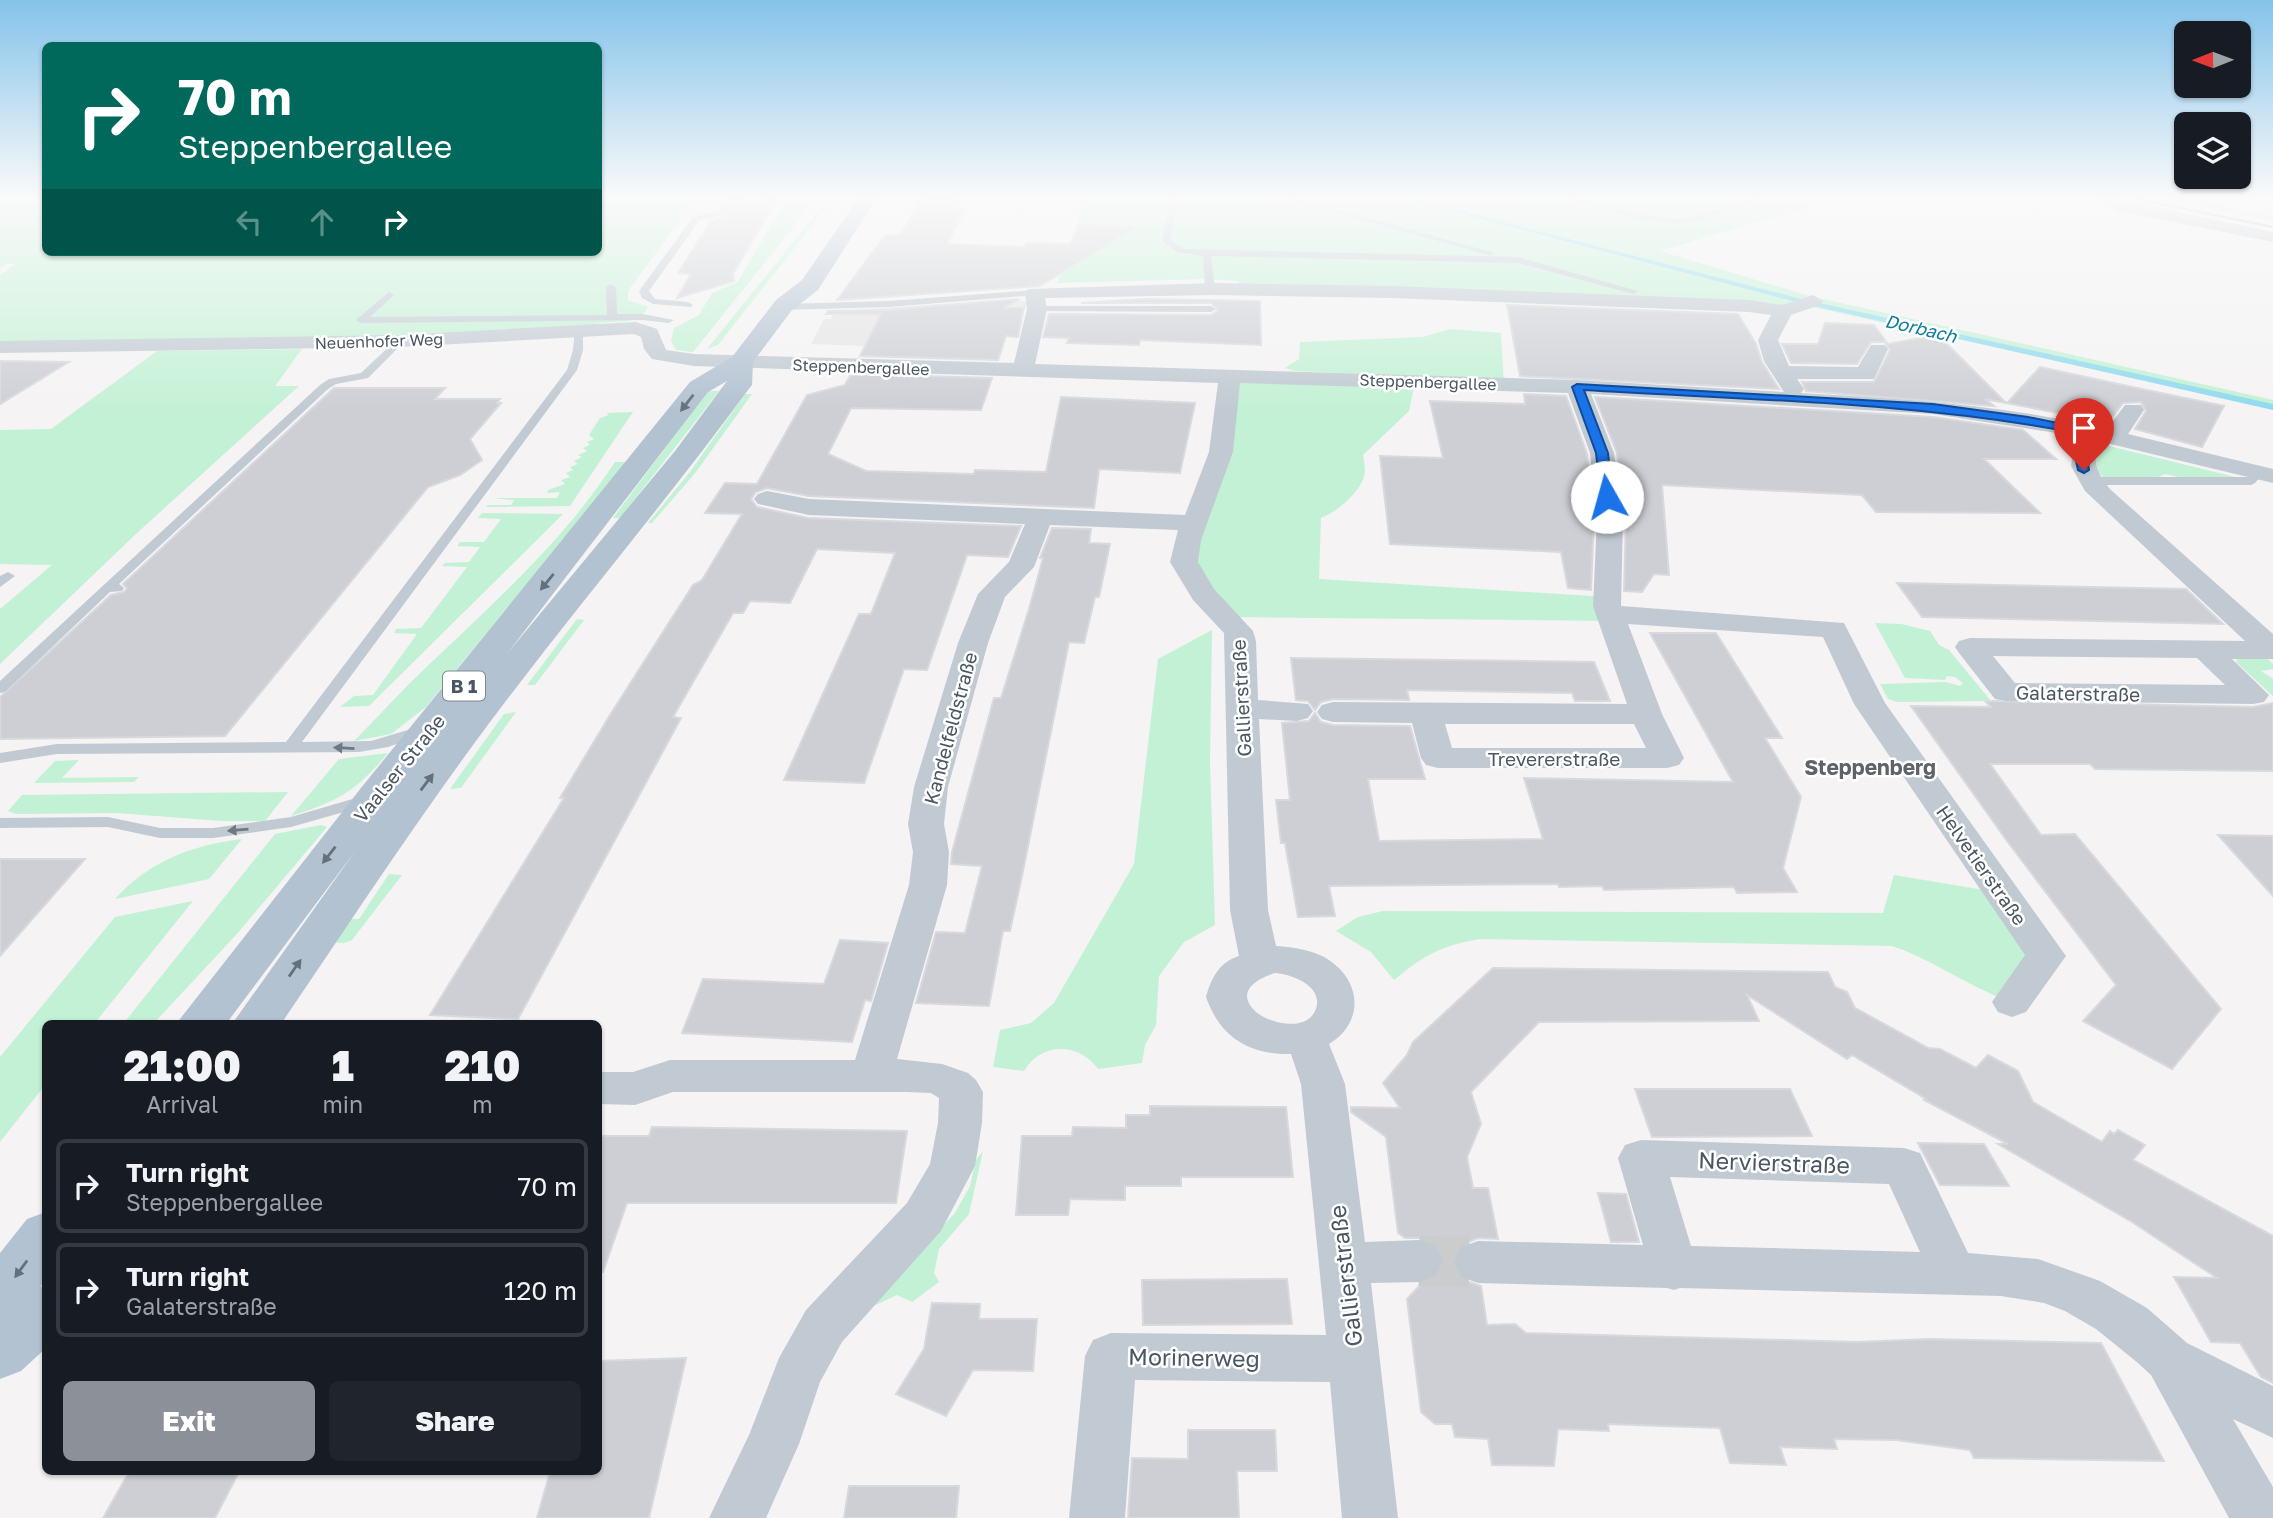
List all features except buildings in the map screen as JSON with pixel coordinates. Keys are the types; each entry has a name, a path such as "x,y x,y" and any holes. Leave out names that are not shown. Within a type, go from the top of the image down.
{"main road":[{"name":"Vaalser Straße","path":"203,1020 375,797 699,387 740,362 783,306 810,285 820,270"},
{"path":"783,306 782,285 785,274"},
{"name":"Vaalser Straße","path":"259,1020 397,822 478,713 677,468 739,385 740,362"},
{"path":"0,1306 8,1286 42,1241"},
{"path":"0,1352 42,1314"}],"street":[{"path":"1023,371 1036,301 1455,293 1797,306 1768,340 1782,372 1798,397"},
{"name":"Neuenhofer Weg","path":"3,349 400,341 625,327 649,333"},
{"path":"649,333 654,349 665,358 740,362"},
{"path":"1782,372 1866,373 1878,349"},
{"name":"Steppenbergallee","path":"740,362 1577,387 1798,397 1933,407 2028,420 2266,474"},
{"name":"Gallierstraße","path":"1230,377 1221,452 1210,488 1184,551 1184,562 1203,594 1238,631 1243,654 1250,910 1260,962"},
{"name":"Trevererstraße","path":"1426,714 1438,758 1667,758 1646,714 1606,606 1610,519 1602,453 1577,387"},
{"path":"2089,481 2081,456 2101,435 2133,410"},
{"name":"Galaterstraße","path":"2089,481 2273,650"},
{"path":"767,499 809,507 1194,523"},
{"name":"Kandelfeldstraße","path":"871,1076 928,885 930,852 926,824 931,787 973,643 992,594 1020,567 1027,555 1040,517"},
{"name":"Helvetierstraße","path":"1609,614 1834,629 1870,704 2046,956 2012,1002"},
{"name":"Galaterstraße","path":"2206,650 2253,695 2006,692 1970,647 2273,650"},
{"path":"1243,709 1297,711"},
{"path":"1333,712 1646,714"},
{"path":"1274,959 1298,962 1316,970 1330,982 1337,997 1336,1013 1321,1030 1306,1037 1268,1038 1247,1030 1233,1016 1226,1000 1229,984 1240,970 1260,962 1274,959"},
{"name":"Gallierstraße","path":"1306,1037 1322,1084 1355,1359 1370,1518"},
{"path":"602,1088 635,1088 670,1076 871,1076 940,1078 953,1084 961,1092 960,1123 952,1166 924,1217 824,1326 797,1375 772,1444 737,1518"},
{"name":"Nervierstraße","path":"1674,1269 1641,1158 1904,1166 1954,1274"},
{"path":"1344,1263 1419,1261"},
{"path":"1478,1262 1674,1269 2001,1275 2048,1282 2096,1303 2150,1339 2169,1359 2260,1518"},
{"name":"Morinerweg","path":"1097,1518 1111,1356 1355,1359"},
{"path":"2169,1359 2273,1413"}],"lane":[{"path":"659,270 644,291 645,296 653,301 686,302 699,298"},
{"path":"1208,270 1210,299"},
{"path":"1555,270 1633,291"},
{"path":"611,287 612,318"},
{"path":"389,295 361,320 669,320"},
{"path":"783,306 1036,301"},
{"path":"649,333 669,320 686,302"},
{"path":"291,746 572,370 579,350 578,331"},
{"path":"0,689 324,387 333,381 364,376 400,341"},
{"path":"2089,481 2251,481 2266,474"},
{"path":"107,588 123,588"},
{"path":"0,758 57,750 291,746 355,749 395,742 433,726"},
{"path":"0,823 111,822 158,833 216,832 270,827 308,819 375,797"}],"shaded area":[{"path":"1017,299 1028,302 1029,306 992,306 865,346 811,344 824,319 831,319 835,311"}],"green space":[{"path":"7,270 644,270 628,291 628,300 648,307 643,314 636,314 630,321 599,323 589,327 402,337 0,343 0,275"},
{"path":"745,270 759,270 693,352 676,350 671,340 674,328 699,315 712,293 738,282"},
{"path":"771,270 777,270 718,345 707,349"},
{"path":"1061,270 1723,270 1810,296 2273,400 2273,409 1812,307 1239,286 1238,281 1208,279 1057,283"},
{"path":"1450,329 1501,333 1504,385 1415,382 1409,411 1363,455 1365,471 1360,486 1342,506 1321,518 1319,579 1607,597 1611,621 1228,617 1184,551 1230,377 1389,375 1296,371 1285,368 1299,359 1300,342 1423,337"},
{"path":"302,349 275,386 299,386 137,533 0,664 0,609 52,565 0,564 0,430 51,429 157,351"},
{"path":"708,391 719,391 620,518 613,518"},
{"path":"745,394 752,394 696,472 652,523 648,523 690,472"},
{"path":"633,412 570,506 486,507 511,505 514,500 492,498 557,498 560,492 547,493 548,490 565,484 561,480 570,477 566,473 573,470 570,467 578,464 574,461 582,457 578,455 587,451 583,448 590,445 587,442 594,439 589,435 600,418 609,415 606,413"},
{"path":"2101,444 2239,478 2187,479 2165,474 2156,478 2105,478 2098,473 2096,460"},
{"path":"615,462 626,462 426,707 391,734 354,741 545,551 570,523"},
{"path":"482,513 563,514 369,706 340,707 354,696 373,695 417,634 394,633 396,629 421,628 467,567 442,566 445,563 469,562 480,547 457,546 460,542 484,542 501,519 478,518"},
{"path":"577,619 584,620 535,685 527,685"},
{"path":"1875,623 1901,624 1930,631 1939,645 1949,650 1991,701 1897,702 1888,699 1880,684 1946,682 1960,686 1963,683 1955,677 1947,676 1945,680 1905,678"},
{"path":"1212,630 1210,762 1215,925 1184,942 1159,976 1156,1025 1145,1045 1142,1063 1098,1069 1081,1054 1060,1049 1040,1055 1031,1061 1024,1071 993,1067 1000,1030 1031,1023 1054,1003 1134,864 1158,659"},
{"path":"2239,656 2265,656 2273,664 2273,669 2261,671 2273,679 2273,696 2236,662"},
{"path":"516,712 461,788 450,789 504,714"},
{"path":"388,753 366,777 346,793 291,816 339,759"},
{"path":"79,760 62,778 139,777 134,782 34,783 55,761"},
{"path":"288,792 265,821 221,821 117,813 16,814 8,811 22,795"},
{"path":"321,825 327,827 236,935 157,1020 126,1020 275,834"},
{"path":"242,839 209,879 115,899 142,874 173,857 206,846"},
{"path":"389,874 402,875 352,940 344,943 327,942 343,919 359,919"},
{"path":"1894,875 2002,893 2046,956 2012,1002 1892,946 1480,939 1434,953 1394,980 1371,952 1336,931 1358,917 1383,911 1883,913"},
{"path":"193,901 97,1020 42,1020 42,1089 0,1142 0,1057 115,917"},
{"path":"983,1151 969,1214 939,1249 934,1273 939,1282 912,1302 897,1295 869,1308 955,1213 970,1186 976,1160"}],"waterway":[{"name":"Dorbach","path":"1680,270 1796,300 2273,407"}],"tunnel":[{"path":"1419,1261 1478,1262"}],"district":[{"name":"Steppenberg","path":"1870,767"}],"route":[{"path":"1607,497 1602,453 1577,387 1798,397 1933,407 2028,420 2088,432 2081,456 2084,470"}]}
